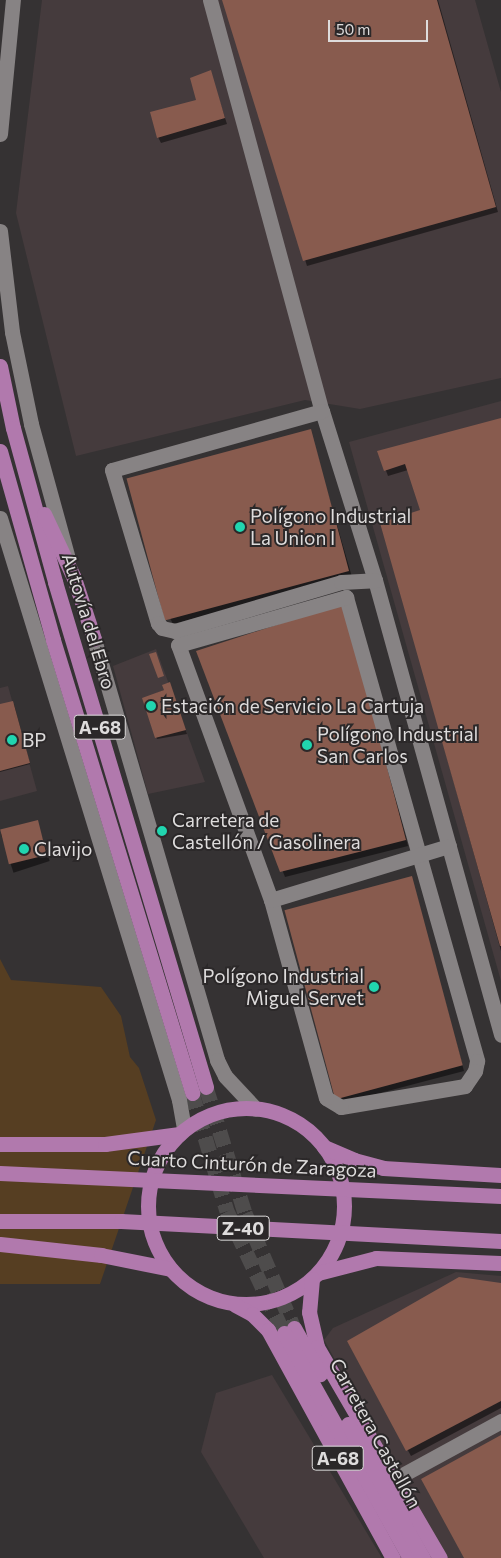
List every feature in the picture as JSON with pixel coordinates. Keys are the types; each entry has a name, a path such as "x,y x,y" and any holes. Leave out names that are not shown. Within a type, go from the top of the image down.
{"highway":[{"name":"Autovía del Ebro","path":"0,366 25,472 199,1090 53,640 0,451"},
{"path":"25,472 74,578 94,639"},
{"path":"0,1144 105,1144 182,1131 227,1110 256,1109 294,1121 324,1147 354,1160 383,1168 501,1175"},
{"path":"182,1131 158,1162 148,1199 153,1236 172,1270 198,1292 232,1303 274,1300 315,1276 376,1258 501,1263"},
{"path":"324,1147 339,1177 344,1209 337,1242 315,1276 309,1312 311,1329 330,1374 384,1487 440,1558"},
{"name":"Cuarto Cinturón de Zaragoza","path":"0,1173 501,1196"},
{"name":"Z-40","path":"0,1221 121,1222 501,1240"},
{"path":"0,1244 101,1255 172,1270"},
{"name":"A-68","path":"232,1303 252,1314 268,1330 393,1558"},
{"name":"Carretera Castellón","path":"289,1331 384,1487 424,1558"},
{"name":"Carretera Castellón","path":"384,1487 410,1558"}],"street":[{"path":"0,134 13,0"},
{"path":"210,0 322,410 376,580 501,1035"},
{"path":"0,231 12,332 22,378 74,578"},
{"path":"322,410 112,470 158,623 162,628 175,631 341,582 376,580"},
{"path":"0,518 179,1100 182,1131"},
{"path":"346,597 477,1061 476,1071 465,1086 341,1107 329,1102 271,900 178,645 346,597 376,580"},
{"path":"94,639 217,1060 224,1076 256,1109"},
{"path":"271,900 449,846"},
{"path":"384,1487 501,1421"}],"shaded area":[{"path":"42,0 475,0 501,92 501,378 360,409 305,400 76,456 16,213"},
{"path":"501,401 501,981 349,442"},
{"name":"Estación de Servicio La Cartuja","path":"156,649 205,782 148,794 113,666"},
{"name":"BP","path":"8,686 37,791 0,801 0,688"},
{"path":"0,959 11,980 101,987 121,1016 130,1057 139,1068 156,1120 100,1284 0,1284"},
{"path":"456,1272 501,1276 501,1558 446,1558 324,1340 333,1328"},
{"path":"272,1375 382,1558 264,1558 201,1452 216,1393"}],"building":[{"path":"222,0 437,0 496,207 303,261"},
{"path":"211,70 225,118 157,138 150,112 196,100 190,78"},
{"path":"501,418 500,946 380,523 420,510 405,464 384,471 377,451"},
{"name":"Polígono Industrial La Union I","path":"311,429 349,571 165,620 127,478"},
{"name":"Polígono Industrial San Carlos","path":"344,603 406,840 280,872 196,651"},
{"path":"156,652 164,676 158,678 149,654"},
{"path":"170,682 186,730 155,738 142,698 164,690 162,685"},
{"path":"13,701 30,763 0,771 0,704"},
{"name":"Clavijo","path":"38,820 47,855 9,864 0,829"},
{"name":"Polígono Industrial Miguel Servet","path":"412,876 463,1065 335,1099 284,910"},
{"path":"459,1277 501,1283 501,1401 406,1451 347,1341"},
{"path":"501,1435 501,1558 464,1558 421,1479"}],"tunnel":[{"path":"206,1087 245,1213 294,1328"},
{"path":"192,1093 227,1211 284,1333"}],"place":[{"name":"Polígono Industrial La Union I","path":"240,527"},
{"name":"Estación de Servicio La Cartuja","path":"151,706"},
{"name":"BP","path":"12,740"},
{"name":"Polígono Industrial San Carlos","path":"307,745"},
{"name":"Carretera de Castellón / Gasolinera","path":"162,831"},
{"name":"Clavijo","path":"24,849"},
{"name":"Polígono Industrial Miguel Servet","path":"374,987"}]}
